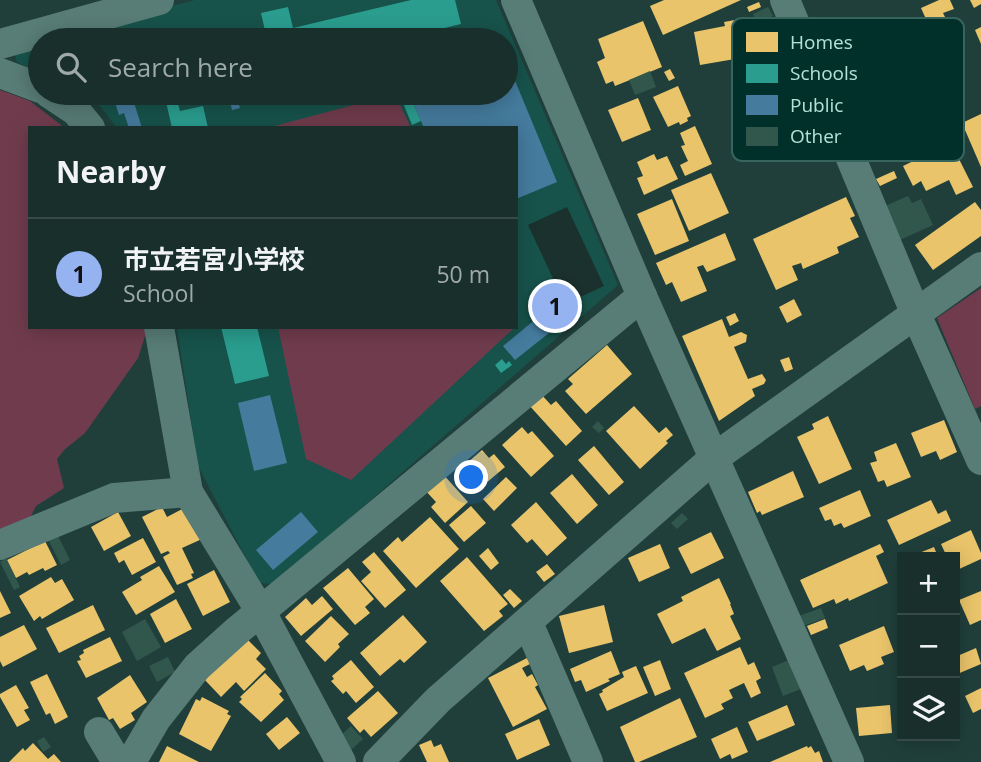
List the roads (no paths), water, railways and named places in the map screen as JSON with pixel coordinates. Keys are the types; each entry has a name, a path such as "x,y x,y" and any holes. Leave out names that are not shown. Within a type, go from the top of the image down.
{"street":[{"path":"58,28 159,0"},
{"path":"516,0 642,296 849,762"},
{"path":"785,0 792,18"},
{"path":"0,44 28,36"},
{"path":"0,73 28,84"},
{"path":"67,105 76,111 88,126"},
{"path":"852,161 915,312 974,424 981,460"},
{"path":"378,762 438,700 714,458 981,267"},
{"path":"131,762 156,719 197,667 642,296"},
{"path":"159,329 188,492 261,612 341,762"},
{"path":"0,545 114,498 188,492"},
{"path":"528,623 588,762"},
{"path":"99,732 117,762"}],"water":[{"path":"567,207 604,286 565,304 528,225"}],"place":[{"name":"市立若宮小学校","path":"555,306"}]}
